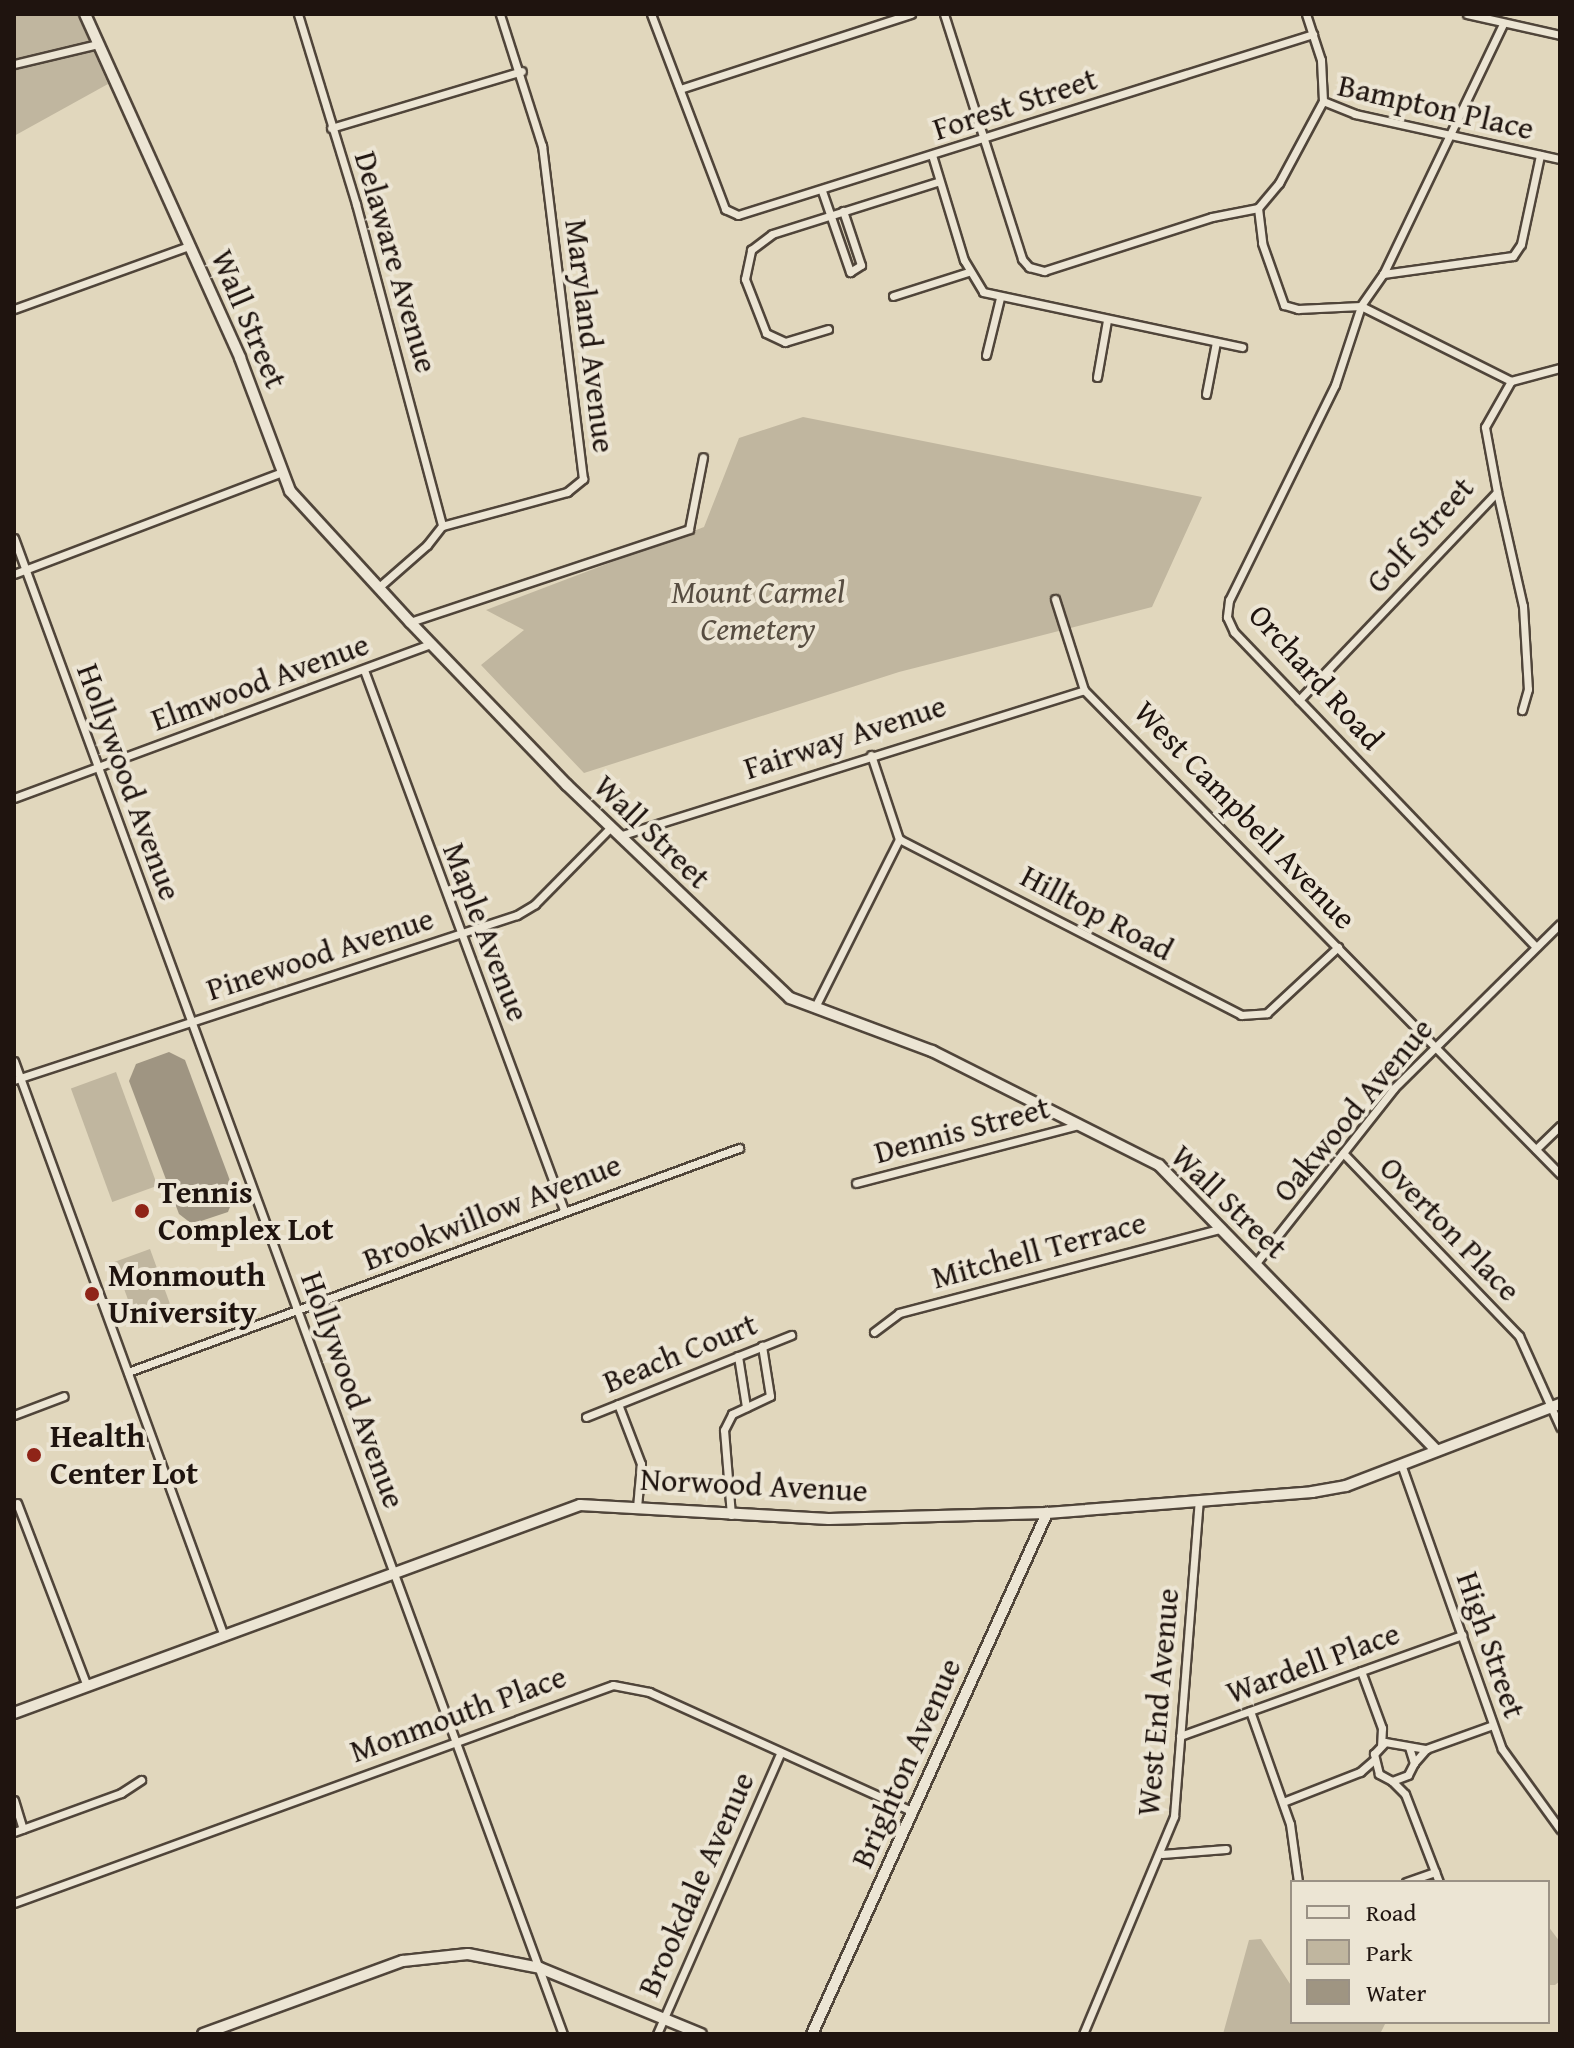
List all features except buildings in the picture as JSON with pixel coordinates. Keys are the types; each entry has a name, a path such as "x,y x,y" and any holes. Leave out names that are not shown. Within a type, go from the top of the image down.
{"street":[{"name":"Wall Street","path":"85,14 252,388 292,494 410,622 611,827 790,998 932,1051 1159,1165 1436,1450"},
{"name":"Delaware Avenue","path":"298,14 442,526"},
{"name":"Maryland Avenue","path":"442,526 567,492 583,479 542,146 522,71 500,14"},
{"path":"651,14 680,89 911,14"},
{"path":"944,14 1022,259 1034,270 1258,208 1262,243 1284,305 1298,309 1361,306 1511,381 1560,368"},
{"path":"1306,14 1324,76 1323,101"},
{"path":"1467,14 1560,35"},
{"name":"Orchard Road","path":"1503,24 1447,135 1383,274 1361,306 1335,385 1227,608 1234,632 1536,947"},
{"name":"Forest Street","path":"680,89 730,214 822,191 1313,34"},
{"path":"14,64 98,44"},
{"path":"331,128 522,71"},
{"name":"Bampton Place","path":"1258,208 1279,183 1323,101 1355,114 1560,159"},
{"path":"932,155 937,182 968,272 983,292 1242,347"},
{"path":"1383,274 1513,256 1521,244 1540,155"},
{"path":"828,329 791,341 772,338 758,319 745,272 751,250 764,237 937,182"},
{"path":"822,191 850,272 861,265 843,211"},
{"path":"14,309 189,246"},
{"path":"893,296 968,272"},
{"path":"986,355 1000,298"},
{"path":"1097,377 1107,320"},
{"path":"1206,394 1216,342"},
{"name":"Golf Street","path":"1299,700 1497,492 1485,427 1511,381"},
{"path":"410,622 689,529 703,457"},
{"path":"14,574 282,472"},
{"path":"1497,492 1523,606 1528,689 1522,710"},
{"path":"379,587 427,545 442,526"},
{"name":"Hollywood Avenue","path":"14,538 563,2034"},
{"name":"West Campbell Avenue","path":"1055,599 1084,690 1560,1174"},
{"name":"Elmwood Avenue","path":"14,798 431,644"},
{"name":"Maple Avenue","path":"364,670 564,1210"},
{"name":"Fairway Avenue","path":"622,835 1084,690"},
{"path":"815,1007 899,839 871,755"},
{"name":"Pinewood Avenue","path":"17,1079 461,934 531,907 611,827"},
{"name":"Hilltop Road","path":"899,839 1245,1016 1267,1013 1338,947"},
{"name":"Oakwood Avenue","path":"1256,1263 1343,1153 1436,1046 1560,924"},
{"path":"14,1061 17,1079 224,1636"},
{"name":"Dennis Street","path":"856,1183 1080,1124"},
{"path":"1536,1149 1560,1126"},
{"name":"Brookwillow Avenue","path":"128,1372 299,1312 564,1210 739,1148"},
{"name":"Overton Place","path":"1343,1153 1519,1336 1556,1405 1560,1427"},
{"name":"Mitchell Terrace","path":"874,1332 899,1313 1222,1228"},
{"name":"Beach Court","path":"586,1417 791,1335"},
{"path":"731,1515 724,1430 729,1416 770,1396 762,1346"},
{"path":"738,1356 746,1407"},
{"path":"14,1415 64,1396"},
{"path":"618,1404 641,1464 637,1507"},
{"name":"Norwood Avenue","path":"14,1713 580,1505 829,1519 1047,1513 1321,1491 1556,1405"},
{"name":"High Street","path":"1401,1464 1502,1749 1560,1829"},
{"name":"West End Avenue","path":"1083,2034 1162,1854 1174,1816 1199,1501"},
{"path":"17,1503 87,1686"},
{"name":"Brighton Avenue","path":"812,2034 1047,1513"},
{"name":"Wardell Place","path":"1180,1736 1462,1635"},
{"path":"1283,1802 1360,1772 1374,1760 1381,1745 1382,1728 1361,1671"},
{"name":"Monmouth Place","path":"14,1903 613,1685 649,1692 913,1812"},
{"path":"1250,1711 1283,1802 1298,1880"},
{"path":"1382,1728 1409,1747 1426,1749 1493,1725"},
{"path":"1381,1745 1395,1740"},
{"path":"1409,1747 1414,1763"},
{"path":"1405,1794 1408,1775 1426,1749"},
{"name":"Brookdale Avenue","path":"657,2034 780,1754"},
{"path":"1374,1760 1379,1774"},
{"path":"1360,1772 1379,1774 1405,1794 1438,1880"},
{"path":"1392,1781 1408,1775"},
{"path":"14,1832 121,1793 141,1780"},
{"path":"14,1800 23,1829"},
{"path":"1162,1854 1226,1849"},
{"path":"1412,1880 1435,1872"},
{"path":"203,2034 420,1957 468,1954 540,1968 701,2034"}],"green space":[{"path":"14,14 77,14 108,84 14,136"},
{"name":"Mount Carmel Cemetery","path":"803,417 1202,497 1152,607 899,672 584,773 481,665 524,630 486,610 704,527 739,438"},
{"path":"116,1072 157,1186 112,1202 71,1088"},
{"path":"150,1249 170,1304 134,1316 114,1262"},
{"path":"1550,1929 1560,1942 1560,1981 1550,1985"},
{"path":"1261,1939 1290,1984 1290,2024 1385,2024 1380,2034 1223,2034 1249,1940"}],"water":[{"path":"169,1052 185,1060 235,1194 228,1212 192,1224 179,1214 129,1081 136,1064"}],"place":[{"name":"Tennis Complex Lot","path":"142,1211"},
{"name":"Monmouth University","path":"92,1294"},
{"name":"Health Center Lot","path":"34,1455"}]}
